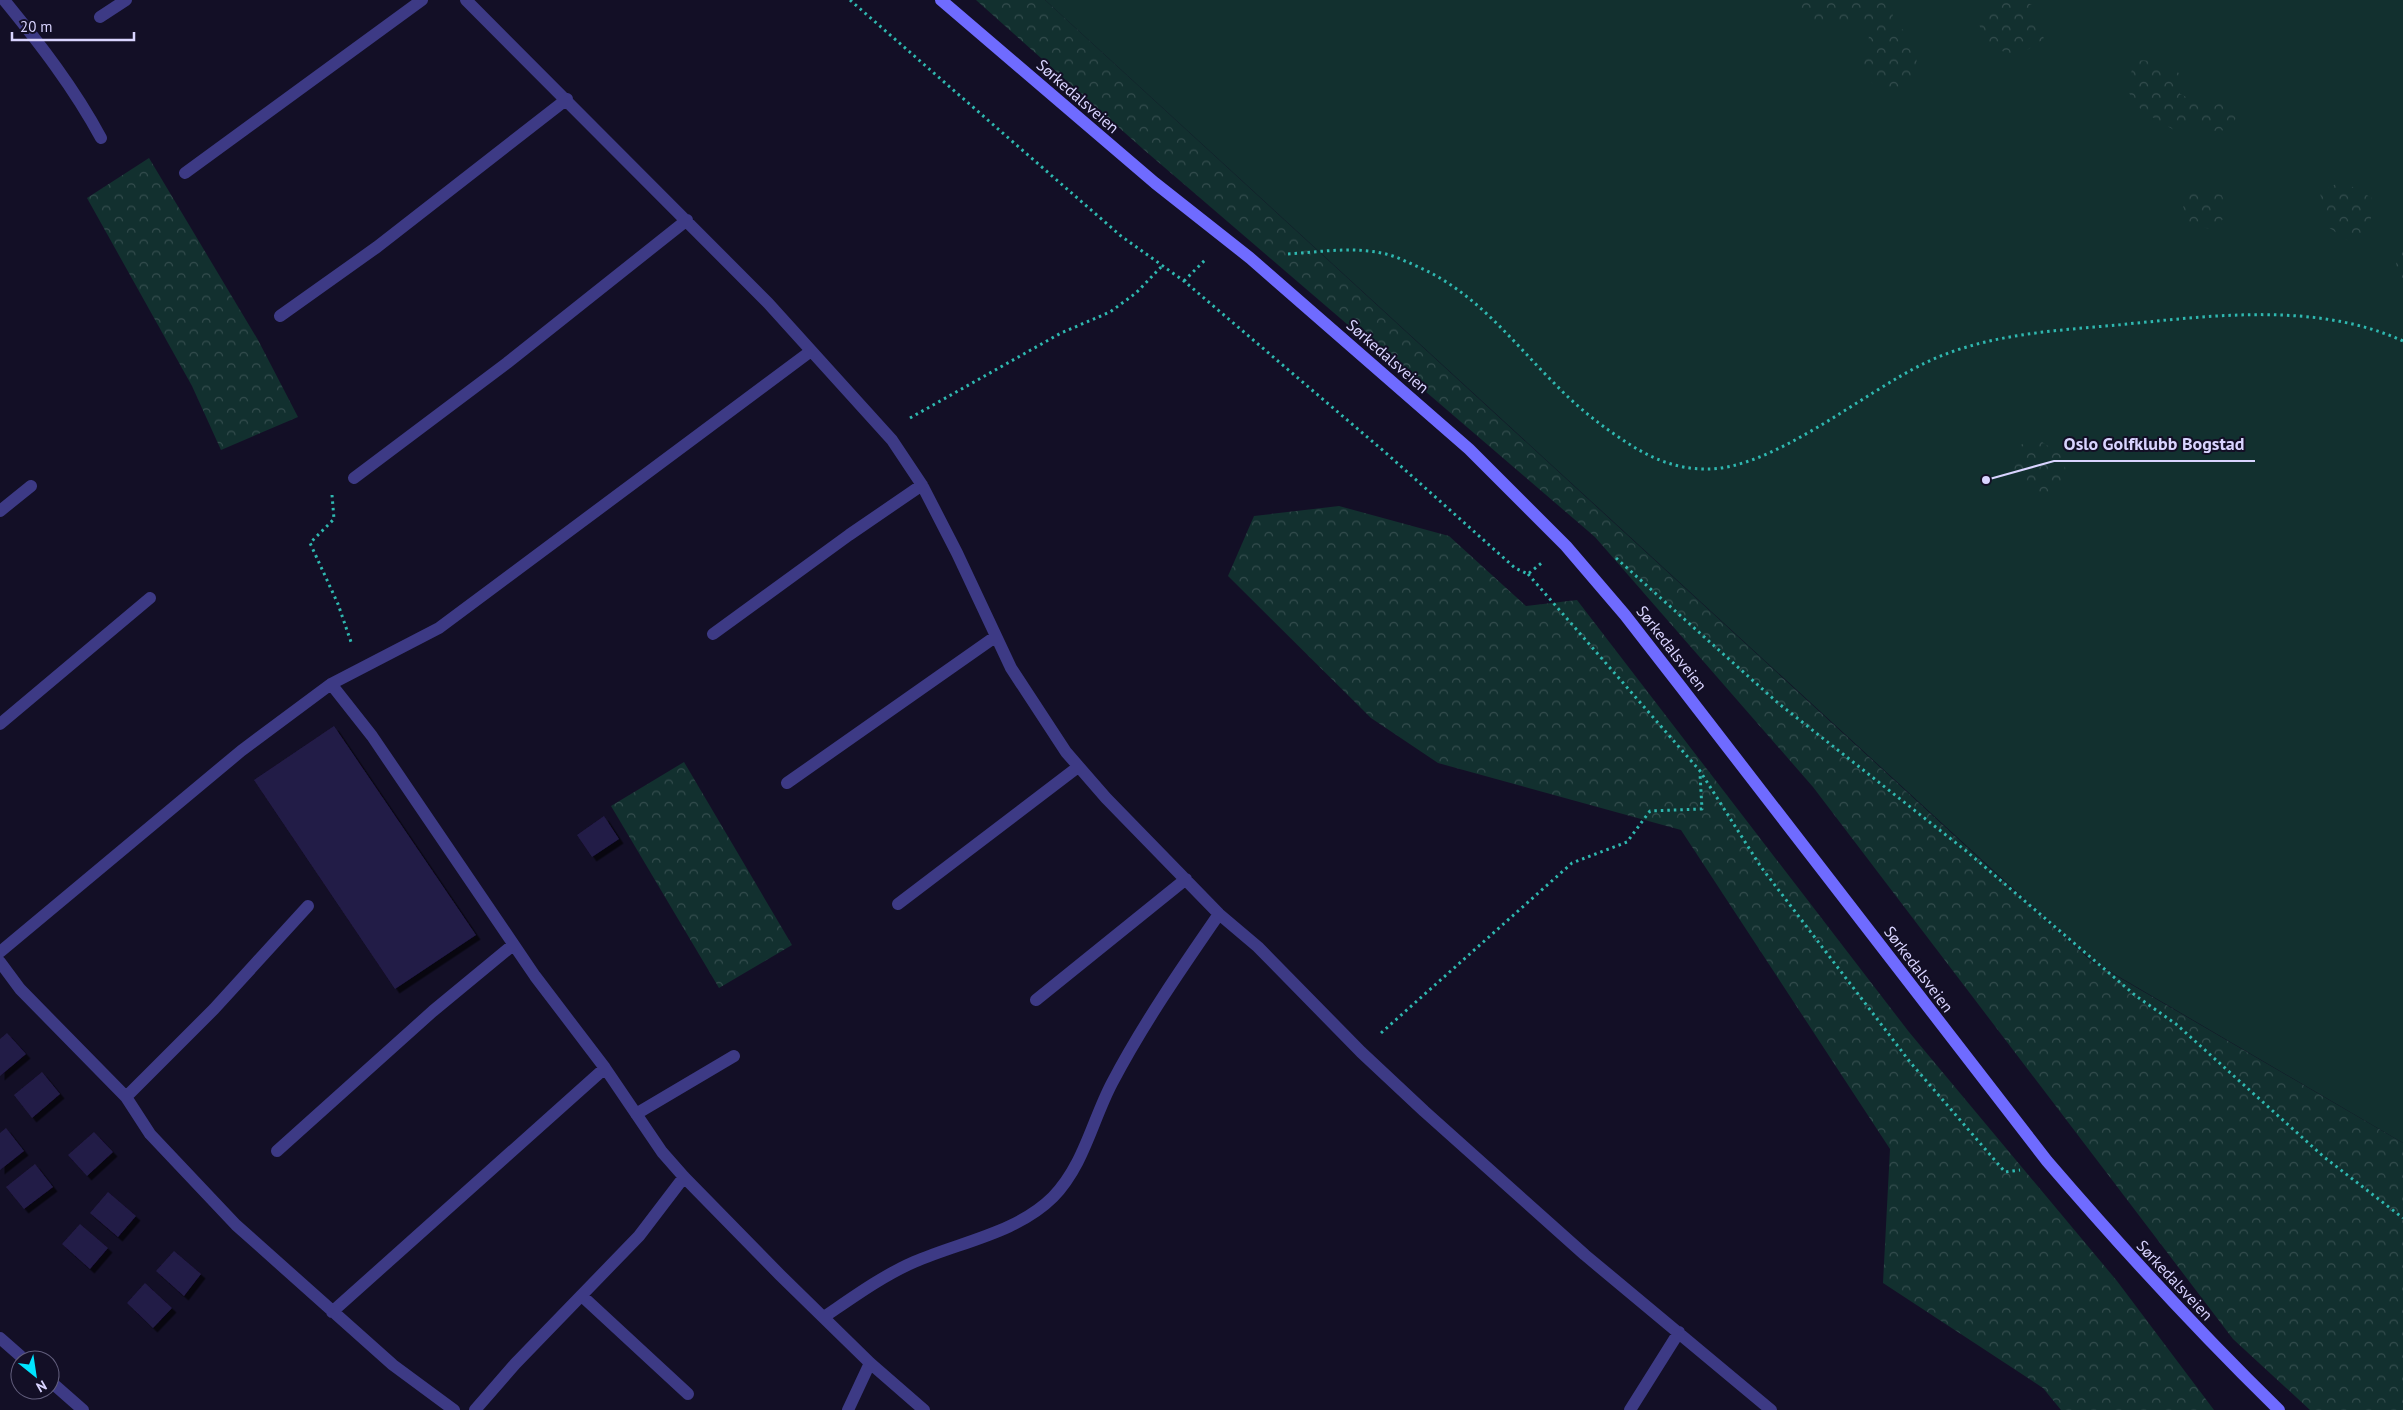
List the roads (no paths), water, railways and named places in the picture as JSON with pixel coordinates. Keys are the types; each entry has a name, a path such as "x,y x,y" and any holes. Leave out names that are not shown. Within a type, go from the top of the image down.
{"street":[{"name":"Sørkedalsveien","path":"941,0 1155,183 1250,258 1469,449 1566,546 1625,615 1682,687 2047,1161 2110,1235 2171,1301 2280,1410"}],"lane":[{"path":"4,0 44,50 90,116 101,138"},
{"path":"100,17 126,0"},
{"path":"185,173 422,0"},
{"path":"466,0 567,99 768,303 885,432 922,485 957,553 995,637 1036,710 1078,767 1106,798 1219,914 1258,947 1360,1052 1585,1255 1771,1410"},
{"path":"280,316 399,230 567,99"},
{"path":"354,478 507,364 686,220"},
{"path":"0,952 241,751 331,684 439,628 810,351"},
{"path":"713,634 849,535 922,485"},
{"path":"0,511 31,486"},
{"path":"0,724 150,598"},
{"path":"787,783 995,637"},
{"path":"331,684 372,736 513,945 605,1068 662,1152 684,1177 870,1363 924,1410"},
{"path":"898,904 1078,767"},
{"path":"1036,1000 1186,879"},
{"path":"126,1097 214,1009 308,906"},
{"path":"824,1317 913,1263 1009,1226 1034,1212 1053,1197 1069,1178 1086,1144 1111,1084 1163,995 1219,914"},
{"path":"277,1151 433,1011 513,945"},
{"path":"0,962 20,989 126,1097 150,1134 192,1181 236,1225 394,1365 453,1410"},
{"path":"636,1114 734,1056"},
{"path":"332,1312 605,1068"},
{"path":"475,1410 516,1364 639,1236 684,1177"},
{"path":"582,1296 688,1394"},
{"path":"1630,1410 1679,1332"},
{"path":"0,1338 14,1350"},
{"path":"848,1410 870,1363"},
{"path":"60,1390 83,1410"}],"place":[{"name":"Oslo Golfklubb Bogstad","path":"1986,480"}]}
